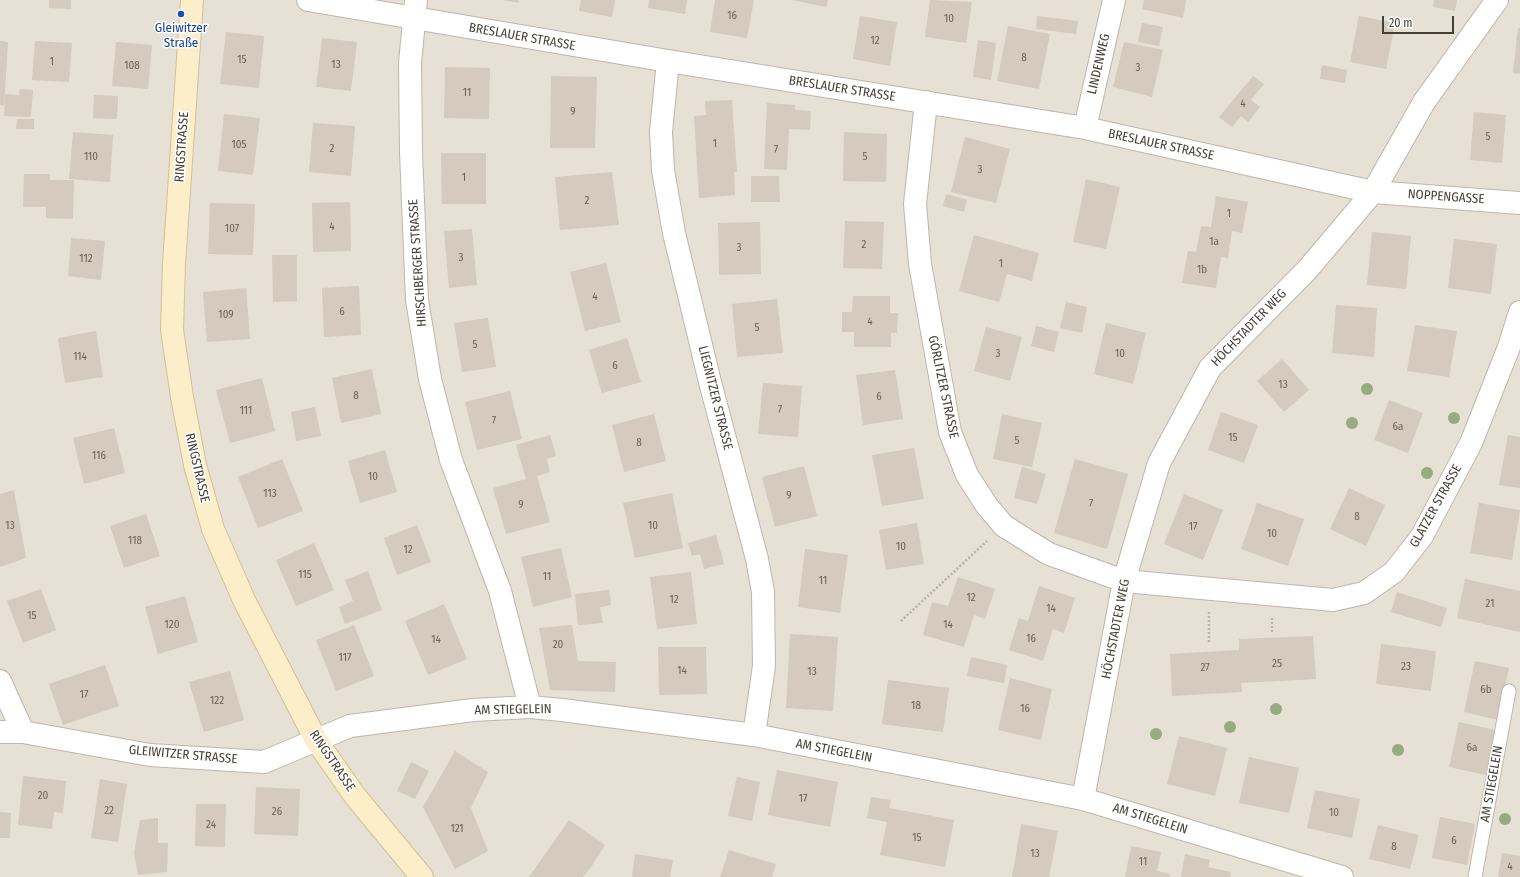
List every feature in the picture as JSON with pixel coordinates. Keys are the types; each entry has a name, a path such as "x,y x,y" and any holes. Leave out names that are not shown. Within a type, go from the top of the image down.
{"street":[{"name":"RINGSTRASSE","path":"192,0 174,264 172,330 182,397 195,465 213,529 244,600 316,740 355,796 422,877"},
{"name":"BRESLAUER STRASSE","path":"308,0 414,9 668,61 1084,128 1373,192"},
{"name":"LINDENWEG","path":"1084,128 1114,0"},
{"name":"HÖCHSTADTER WEG","path":"1083,799 1124,581 1159,463 1210,368 1307,270 1373,192 1424,102 1497,0"},
{"name":"HIRSCHBERGER STRASSE","path":"414,9 410,63 411,152 417,300 430,379 451,460 500,591 530,707"},
{"name":"LIEGNITZER STRASSE","path":"668,61 661,132 664,170 674,233 710,382 758,559 763,592 764,666 754,735"},
{"name":"GÖRLITZER STRASSE","path":"926,102 915,204 920,264 950,432 967,475 987,506 1004,526 1049,554 1124,581"},
{"name":"NOPPENGASSE","path":"1373,192 1520,203"},
{"name":"GLATZER STRASSE","path":"1124,581 1333,600 1364,594 1394,572 1422,536 1471,442 1509,347 1520,312"},
{"path":"0,681 23,732"},
{"name":"AM STIEGELEIN","path":"316,740 350,726 473,710 530,707 754,735 1083,799 1342,877"},
{"name":"GLEIWITZER STRASSE","path":"0,732 23,732 150,755 264,762 316,740"}],"lane":[{"name":"AM STIEGELEIN","path":"1475,877 1509,691"}],"path":[{"path":"901,621 1004,526"},
{"path":"1209,588 1209,643"}],"shaded area":[{"path":"0,0 1520,0 1520,877 0,877"}],"building":[{"path":"49,0 71,0 71,9 49,8"},
{"path":"503,0 519,0 518,3"},
{"path":"581,0 615,0 612,17 579,11"},
{"path":"649,0 687,0 685,14 648,8"},
{"path":"715,0 754,0 747,38 710,32"},
{"path":"792,0 828,0 826,7"},
{"path":"930,0 972,2 966,43 925,37"},
{"path":"1144,0 1186,0 1183,18 1142,9"},
{"path":"1434,0 1457,0 1455,11 1433,7"},
{"path":"860,16 897,22 890,66 853,59"},
{"path":"1037,16 1078,21 1076,34 1036,29"},
{"path":"1359,16 1395,23 1386,69 1350,62"},
{"path":"1142,23 1163,27 1159,46 1138,42"},
{"path":"1008,26 1050,34 1039,89 997,81"},
{"path":"1518,28 1520,28 1520,74 1513,73"},
{"path":"226,32 264,36 259,88 220,84"},
{"path":"322,38 357,42 351,91 316,87"},
{"path":"978,40 996,43 991,80 973,77"},
{"path":"0,41 8,42 4,106 0,105"},
{"path":"35,41 72,43 69,82 32,80"},
{"path":"116,42 152,45 148,89 112,86"},
{"path":"1124,42 1163,50 1152,97 1113,87"},
{"path":"1322,65 1347,70 1345,83 1320,79"},
{"path":"445,67 490,68 489,119 444,118"},
{"path":"551,76 597,77 595,148 550,148"},
{"path":"1253,76 1264,84 1251,100 1260,107 1248,122 1241,116 1232,127 1219,117"},
{"path":"20,89 33,90 31,117 4,116 5,94 19,95"},
{"path":"94,95 118,96 117,119 93,118"},
{"path":"732,100 737,172 734,172 735,195 699,198 694,116 706,115 705,101"},
{"path":"767,103 795,105 795,110 811,111 810,130 789,129 787,170 764,169"},
{"path":"1474,112 1506,115 1502,163 1470,160"},
{"path":"224,114 260,118 253,175 218,171"},
{"path":"17,119 34,119 34,129 16,129"},
{"path":"313,123 355,126 351,176 309,172"},
{"path":"73,132 113,135 110,182 69,179"},
{"path":"844,132 887,134 886,182 843,181"},
{"path":"965,137 1010,149 996,203 951,192"},
{"path":"441,153 486,153 486,204 442,204"},
{"path":"612,172 619,225 560,230 555,177"},
{"path":"24,174 50,174 50,180 74,180 73,219 46,218 46,207 23,207"},
{"path":"751,176 779,176 780,202 751,202"},
{"path":"1086,179 1120,187 1106,249 1073,242"},
{"path":"946,194 967,200 964,212 943,206"},
{"path":"1216,196 1248,202 1242,233 1232,231 1228,258 1221,257 1216,288 1182,283 1188,251 1196,252 1201,226 1211,227"},
{"path":"350,202 351,251 313,252 312,203"},
{"path":"210,203 255,204 253,255 208,254"},
{"path":"845,221 884,222 882,269 843,268"},
{"path":"760,222 761,274 719,275 718,223"},
{"path":"472,229 477,285 449,288 444,231"},
{"path":"1372,232 1411,236 1406,289 1367,285"},
{"path":"974,235 1039,253 1032,281 1007,274 999,302 959,291"},
{"path":"71,238 105,241 101,280 68,276"},
{"path":"1454,239 1497,244 1491,294 1448,288"},
{"path":"272,255 297,255 297,301 273,302"},
{"path":"606,263 621,322 585,331 570,272"},
{"path":"359,286 361,335 324,337 322,288"},
{"path":"246,288 250,339 207,342 203,292"},
{"path":"853,296 890,296 890,313 898,313 897,333 891,333 891,347 854,347 854,332 842,332 842,312 852,312"},
{"path":"777,299 783,353 737,357 732,304"},
{"path":"1066,302 1087,307 1082,333 1060,328"},
{"path":"1336,305 1377,308 1374,357 1332,353"},
{"path":"488,318 496,367 462,372 454,323"},
{"path":"1106,323 1146,333 1133,384 1094,374"},
{"path":"1415,325 1457,331 1449,377 1407,371"},
{"path":"1036,326 1059,332 1054,352 1031,346"},
{"path":"986,327 1022,337 1010,381 974,371"},
{"path":"96,331 103,377 65,383 58,338"},
{"path":"627,338 641,382 602,393 589,350"},
{"path":"1282,359 1309,390 1284,412 1257,381"},
{"path":"372,369 381,414 341,423 332,378"},
{"path":"895,370 903,419 863,425 856,375"},
{"path":"262,378 275,431 230,443 216,390"},
{"path":"763,383 802,386 798,437 758,434"},
{"path":"510,391 522,439 477,450 465,402"},
{"path":"1389,400 1423,413 1408,453 1374,440"},
{"path":"315,407 321,436 296,441 291,412"},
{"path":"1221,412 1258,425 1244,463 1208,450"},
{"path":"654,414 666,461 624,472 612,425"},
{"path":"1002,414 1042,423 1032,467 993,459"},
{"path":"114,428 125,473 84,484 73,438"},
{"path":"550,435 556,456 547,459 550,472 537,476 550,522 506,534 493,488 526,479 516,445"},
{"path":"1508,435 1520,437 1520,488 1499,485"},
{"path":"914,448 924,499 882,506 872,455"},
{"path":"385,450 397,492 360,503 348,461"},
{"path":"282,459 303,511 258,528 238,477"},
{"path":"1075,459 1128,474 1107,549 1054,533"},
{"path":"804,466 817,516 775,527 762,477"},
{"path":"1022,467 1046,474 1037,504 1014,498"},
{"path":"1349,488 1385,505 1366,546 1330,529"},
{"path":"14,490 26,558 0,567 0,494"},
{"path":"672,493 683,548 635,558 623,503"},
{"path":"1184,494 1223,510 1203,560 1164,544"},
{"path":"1257,503 1304,519 1288,566 1241,549"},
{"path":"1479,503 1520,510 1512,560 1470,553"},
{"path":"146,514 160,556 124,568 110,526"},
{"path":"917,523 924,564 886,570 879,530"},
{"path":"417,525 431,562 397,575 384,538"},
{"path":"716,535 724,564 704,569 700,554 692,556 688,543"},
{"path":"314,543 334,590 296,606 276,560"},
{"path":"561,548 572,597 533,607 521,557"},
{"path":"805,549 848,555 840,613 798,607"},
{"path":"368,571 382,610 345,624 339,607 353,601 345,580"},
{"path":"691,572 697,624 657,629 650,577"},
{"path":"958,577 995,589 985,619 974,615 964,647 923,635 932,602 948,606"},
{"path":"1465,579 1520,591 1520,632 1457,618"},
{"path":"1039,586 1075,598 1064,633 1053,629 1043,661 1009,650 1019,618 1028,621"},
{"path":"41,589 56,630 23,643 7,601"},
{"path":"609,590 611,605 600,607 603,623 578,625 575,594"},
{"path":"1397,592 1447,608 1441,627 1391,612"},
{"path":"185,596 198,642 158,654 145,607"},
{"path":"444,604 467,659 428,675 405,621"},
{"path":"354,625 374,676 336,691 316,640"},
{"path":"572,625 578,661 616,662 615,692 550,690 539,628"},
{"path":"790,634 838,637 833,711 786,708"},
{"path":"1313,636 1316,679 1241,683 1242,692 1172,696 1170,654 1239,650 1239,639"},
{"path":"1381,644 1436,651 1431,691 1376,684"},
{"path":"658,647 706,647 707,694 659,695"},
{"path":"971,657 1007,665 1004,683 967,676"},
{"path":"1475,661 1509,668 1498,720 1464,712"},
{"path":"105,665 119,706 63,725 49,684"},
{"path":"230,671 244,720 204,732 189,682"},
{"path":"1010,678 1052,689 1041,740 998,730"},
{"path":"888,680 949,688 943,732 882,724"},
{"path":"1459,722 1495,730 1486,775 1449,767"},
{"path":"1179,736 1227,748 1215,796 1167,784"},
{"path":"455,751 488,772 471,808 488,851 455,869 423,807"},
{"path":"1249,757 1299,768 1289,813 1239,803"},
{"path":"411,762 429,771 415,799 397,791"},
{"path":"777,770 838,782 830,827 768,815"},
{"path":"23,776 66,781 63,813 54,812 52,829 18,825"},
{"path":"737,777 760,782 752,821 728,816"},
{"path":"100,779 127,784 118,842 91,838"},
{"path":"256,787 300,789 298,836 254,834"},
{"path":"1315,790 1360,799 1352,838 1307,828"},
{"path":"871,797 891,800 889,808 954,820 945,867 880,855 887,822 867,818"},
{"path":"196,804 226,804 225,847 195,846"},
{"path":"0,812 11,813 10,838 0,838"},
{"path":"1440,817 1475,824 1467,865 1432,858"},
{"path":"158,818 158,843 168,843 167,872 138,875 134,853 140,820"},
{"path":"569,820 605,845 591,867 583,877 529,877"},
{"path":"1021,824 1058,831 1049,877 1012,877"},
{"path":"1378,825 1419,835 1410,869 1369,859"},
{"path":"1131,846 1161,852 1157,871 1170,874 1169,877 1125,877"},
{"path":"729,850 776,864 772,877 720,877"},
{"path":"1502,853 1520,856 1520,877 1498,877"},
{"path":"635,854 673,860 670,877 632,877"},
{"path":"1185,854 1210,860 1208,867 1231,872 1230,877 1181,877"}],"place":[{"name":"Gleiwitzer Straße","path":"181,14"}]}
